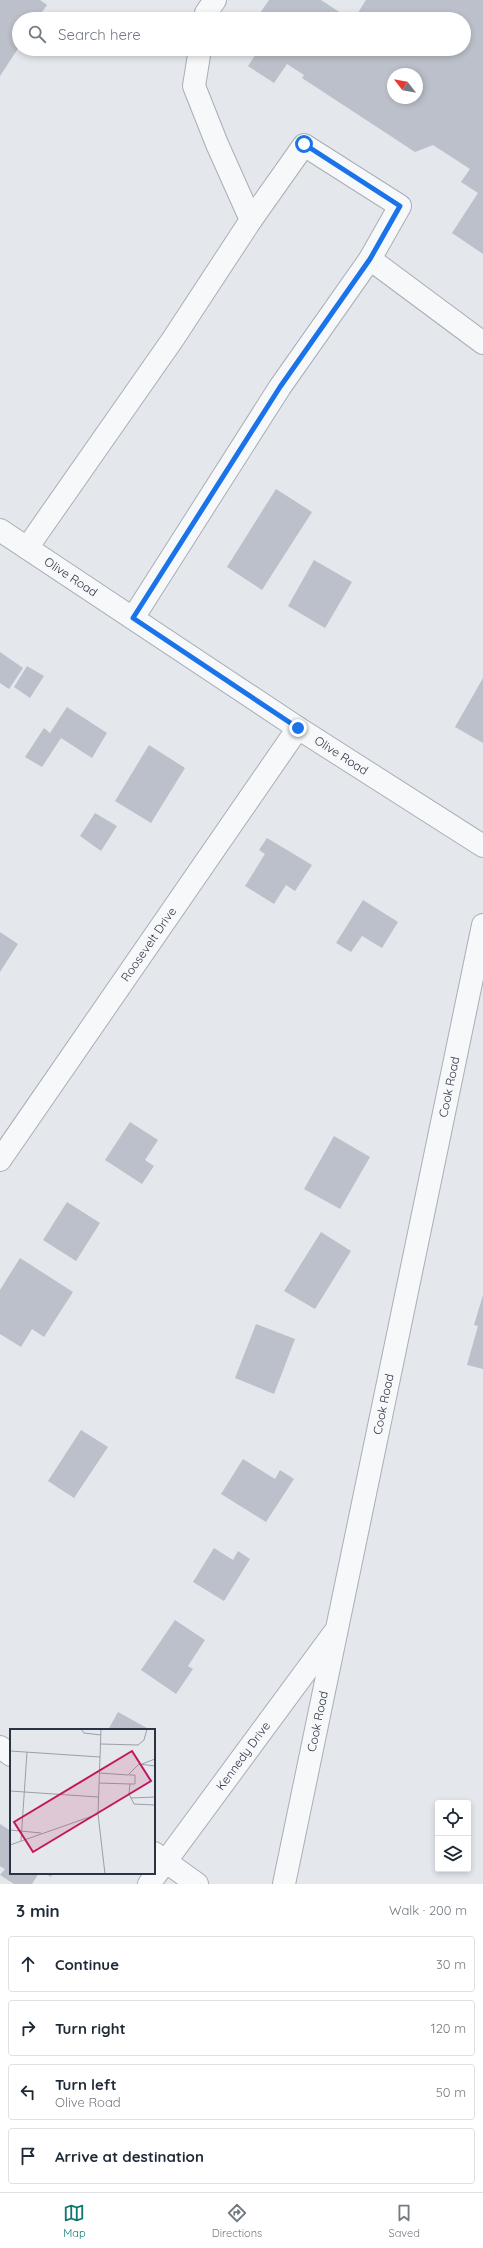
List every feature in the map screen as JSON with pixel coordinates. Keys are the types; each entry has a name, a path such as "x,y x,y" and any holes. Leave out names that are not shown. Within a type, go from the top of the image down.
{"street":[{"path":"199,56 194,86 217,144 251,220"},
{"path":"27,548 173,339 251,220 304,144 400,206 370,259 280,387 133,618"},
{"path":"370,259 483,343"},
{"name":"Olive Road","path":"0,530 298,728 483,846"},
{"name":"Roosevelt Drive","path":"0,1160 298,728"},
{"name":"Cook Road","path":"284,1884 483,925"},
{"name":"Kennedy Drive","path":"155,1869 160,1857 338,1628"},
{"path":"0,1747 10,1754"},
{"path":"160,1857 197,1884"},
{"name":"Kennedy Drive","path":"149,1884 153,1874"}],"building":[{"path":"0,0 40,0 47,5 42,12 12,12 13,56 0,76"},
{"path":"269,0 321,0 339,12 261,12"},
{"path":"366,0 483,0 483,254 452,233 478,193 461,182 470,169 433,145 415,152 302,78 304,75 287,64 274,83 248,66 254,56 471,56 471,12 358,12"},
{"path":"276,489 312,512 262,590 227,567"},
{"path":"314,560 352,582 325,628 288,606"},
{"path":"0,652 23,668 9,689 0,683"},
{"path":"27,666 44,676 30,698 14,687"},
{"path":"483,678 483,743 455,727"},
{"path":"67,707 107,733 92,758 61,738 42,767 25,757 44,728 50,733"},
{"path":"149,745 185,768 151,823 115,801"},
{"path":"95,813 117,826 101,851 80,836"},
{"path":"267,838 312,865 295,891 286,885 274,904 245,886 265,854 259,850"},
{"path":"363,900 398,922 382,948 362,936 351,952 336,943"},
{"path":"0,932 18,944 0,972"},
{"path":"130,1122 158,1140 145,1160 154,1166 142,1184 105,1160"},
{"path":"334,1136 370,1157 340,1209 304,1189"},
{"path":"67,1202 100,1223 76,1261 43,1240"},
{"path":"321,1232 351,1251 315,1309 284,1291"},
{"path":"20,1258 73,1292 44,1337 32,1329 21,1347 0,1334 0,1290"},
{"path":"483,1295 483,1369 467,1365 478,1326 474,1325"},
{"path":"256,1324 295,1339 274,1394 235,1378"},
{"path":"81,1430 108,1447 74,1498 48,1481"},
{"path":"243,1459 275,1479 280,1470 294,1479 266,1522 221,1494"},
{"path":"214,1548 233,1560 238,1551 250,1559 224,1601 193,1582"},
{"path":"175,1620 205,1640 188,1666 193,1669 176,1694 141,1670"},
{"path":"118,1712 147,1728 146,1729 109,1729"},
{"path":"0,1824 10,1830 10,1874 38,1874 32,1884 14,1884 0,1875 5,1869 0,1866"},
{"path":"46,1874 52,1874 51,1877"}],"route":[{"path":"298,728 133,618 280,387 370,259 400,206 304,144"}]}
